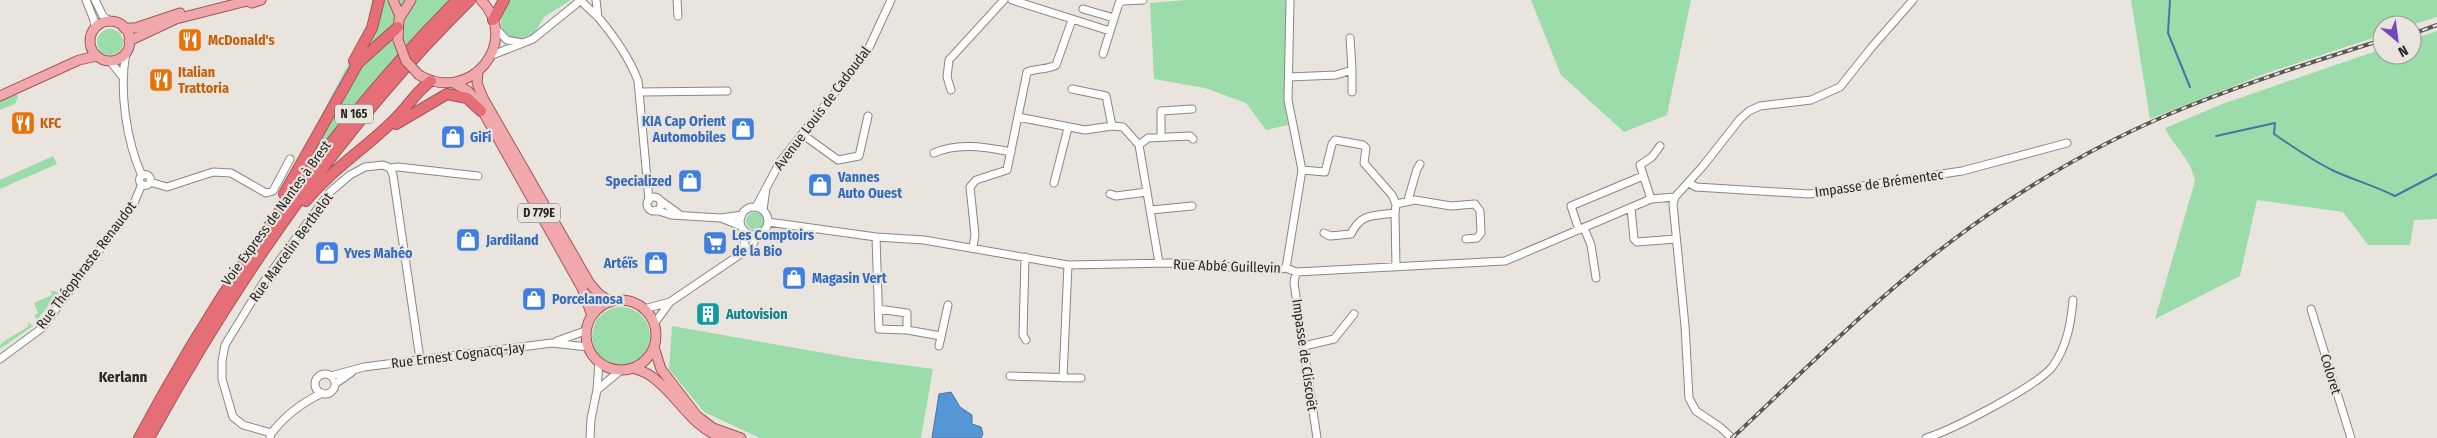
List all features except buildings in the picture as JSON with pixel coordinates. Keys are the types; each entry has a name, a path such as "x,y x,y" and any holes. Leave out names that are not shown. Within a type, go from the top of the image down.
{"highway":[{"path":"349,76 350,68 372,28 379,0"},
{"name":"Voie Express de Nantes à Brest","path":"139,438 187,352 260,237 351,117 457,0"},
{"name":"Voie Express de Nantes à Brest","path":"149,438 197,352 275,234 320,171 382,95 470,0"},
{"path":"493,20 504,0"},
{"path":"260,237 261,228 294,178 349,76 366,54 398,27"},
{"path":"275,234 285,227 329,175 401,114 422,87 431,81"},
{"path":"378,134 447,94 467,98 481,111"}],"main road":[{"path":"0,92 76,56 86,49 94,29 105,22 111,22 124,28 135,28 171,15 228,0"},
{"path":"129,41 176,19 246,1 255,3 261,0"},
{"path":"393,0 400,16"},
{"path":"411,0 400,16 398,27 398,40 406,62 419,75 431,81 454,83 467,79 478,72 490,56 495,42 493,20 481,0"},
{"path":"0,96 79,60 97,56 110,61 119,59 126,52 129,41 124,28"},
{"path":"90,42 97,56"},
{"name":"D 779E","path":"478,72 477,83 485,103 590,284 599,294 611,302"},
{"name":"D 779E","path":"454,83 465,88 472,95 582,288 592,316"},
{"path":"622,300 634,303 644,309 654,324 656,335 654,347 645,361 633,368 621,370 609,368 599,362 588,347 585,331 592,316 603,305 622,300"},
{"path":"654,347 660,369 697,416 714,428 741,438"},
{"path":"633,368 651,375 692,420 702,428 722,438"}],"street":[{"path":"86,0 94,20 94,29"},
{"path":"95,0 103,16 111,22"},
{"path":"490,56 522,44 543,32 556,18 581,0 598,17 633,69 640,92 649,207 671,215 721,218 742,215 748,209 756,207 763,210 768,222 766,229 759,234 751,247 670,302 644,309"},
{"path":"596,0 598,17"},
{"path":"677,0 678,16"},
{"name":"Avenue Louis de Cadoudal","path":"756,207 772,174 867,52 891,0"},
{"path":"951,90 947,77 949,60 1004,0"},
{"path":"1012,0 1110,31"},
{"path":"1103,54 1119,3 1143,0"},
{"path":"1286,268 1302,170 1288,100 1290,0"},
{"path":"1732,438 1696,410 1689,398 1685,326 1676,239 1675,197 1689,183 1726,135 1750,111 1760,106 1810,100 1831,93 1840,87 1870,48 1913,0"},
{"path":"1083,9 1114,18"},
{"path":"493,20 507,40 522,44"},
{"path":"973,247 975,235 970,187 976,180 1007,170 1027,72 1038,67 1050,68 1056,64 1072,20"},
{"path":"1350,38 1352,92"},
{"name":"Rue Théophraste Renaudot","path":"0,359 42,328 134,203 142,184 140,181 142,176 129,128 122,76 126,52"},
{"path":"110,61 122,76"},
{"path":"1289,77 1336,75 1352,70"},
{"path":"1072,89 1106,96 1112,126"},
{"path":"640,92 727,91"},
{"path":"1161,137 1162,111 1192,110"},
{"path":"802,134 838,160 859,156 868,116"},
{"path":"1018,117 1085,130 1112,126 1123,127 1139,145 1159,263"},
{"path":"1054,183 1068,128"},
{"path":"1139,145 1148,138 1190,136 1193,139"},
{"path":"1302,170 1325,172 1332,144 1335,140 1363,145 1366,148 1364,163 1392,195 1396,204 1396,267"},
{"name":"Impasse de Brémentec","path":"1689,183 1696,187 1809,194 1962,171 2067,144"},
{"path":"934,153 942,149 976,146 1011,152"},
{"path":"1652,199 1640,165 1652,157 1660,146"},
{"path":"142,176 148,176 150,182 167,187 213,172 231,173 266,193 273,191 290,159"},
{"path":"1408,200 1420,164"},
{"name":"Rue Marcelin Berthelot","path":"271,436 243,425 233,417 222,379 222,361 225,345 263,283 330,192 350,175 365,167 382,165 390,168 398,167 478,176"},
{"path":"390,168 420,359"},
{"path":"1596,278 1591,245 1571,206 1643,176"},
{"name":"Rue Théophraste Renaudot","path":"142,184 146,185 150,182"},
{"path":"648,182 661,205 656,210"},
{"name":"Avenue Louis de Cadoudal","path":"763,210 766,188"},
{"path":"1110,194 1116,196 1148,192"},
{"name":"Rue Abbé Guillevin","path":"768,222 876,237 924,240 973,247 1068,265 1159,263 1275,270 1286,268 1296,272 1505,260 1652,199 1675,197"},
{"path":"649,200 659,199 679,214"},
{"path":"1396,204 1408,200 1450,206 1475,204 1480,211 1481,233 1477,238 1466,239"},
{"path":"1151,210 1192,206"},
{"path":"1631,208 1634,239 1637,242 1676,239"},
{"path":"1324,233 1330,236 1351,234 1356,223 1364,217 1395,213"},
{"path":"741,226 742,215"},
{"path":"721,218 741,226 747,233 759,234"},
{"path":"742,253 747,233"},
{"path":"876,237 879,329 907,330 941,336"},
{"path":"1025,258 1023,335 1026,340"},
{"path":"1063,378 1068,265"},
{"name":"Impasse de Cliscoët","path":"1296,272 1294,283 1317,438"},
{"path":"1926,438 1965,421 2040,379 2052,367 2065,342 2073,300"},
{"path":"654,324 670,302"},
{"path":"939,346 948,305"},
{"path":"878,309 907,313 907,330"},
{"name":"Coloret","path":"2311,309 2351,438"},
{"path":"1304,346 1334,339 1354,314"},
{"name":"Rue Ernest Cognacq-Jay","path":"331,376 364,367 552,343 585,331"},
{"name":"Rue Ernest Cognacq-Jay","path":"552,343 588,347"},
{"path":"590,438 599,362"},
{"name":"Rue Ernest Cognacq-Jay","path":"335,384 350,373 364,367"},
{"path":"597,390 621,370"},
{"path":"271,436 280,422 297,408 322,393 330,392 335,384 331,376 321,375 297,408"},
{"path":"1010,376 1081,378"},
{"path":"315,383 317,390 322,393"}],"green space":[{"path":"372,0 449,0 359,99 308,163 296,163 367,29"},
{"path":"507,0 571,0 544,17 534,34 516,40 506,36 503,31 502,14"},
{"path":"1186,0 1289,0 1284,100 1288,125 1266,130 1246,103 1205,88 1154,79 1150,3"},
{"path":"1531,0 1691,0 1667,115 1624,132 1561,75"},
{"path":"2131,0 2437,0 2437,17 2422,22 2422,15 2372,15 2372,38 2267,73 2150,119"},
{"path":"110,29 119,33 123,42 119,51 110,55 101,51 97,42 101,33"},
{"path":"2437,31 2437,219 2414,220 2410,245 2368,245 2343,212 2257,200 2240,276 2155,319 2195,181 2190,166 2165,128 2225,103 2372,52 2372,65 2422,65 2422,36"},
{"path":"17,94 18,97 15,104 0,110 0,101"},
{"path":"53,156 57,164 0,189 0,180"},
{"path":"751,212 759,212 764,217 762,228 751,230 746,225 746,217"},
{"path":"51,291 59,292 37,320 34,315 38,313 34,303 52,295"},
{"path":"615,307 627,307 642,315 650,330 650,342 642,357 627,365 615,365 600,357 592,342 592,330 600,315"},
{"path":"28,322 33,326 0,349 0,345 3,342 29,326"},
{"path":"672,326 852,358 933,369 921,438 760,438 704,412 669,369"}],"water":[{"path":"951,392 960,407 972,415 972,424 981,427 983,434 981,438 932,438 939,394"}],"waterway":[{"path":"2170,0 2168,33 2190,87"},
{"path":"2216,136 2275,123 2274,134 2311,158 2334,171 2395,196 2437,174"}],"railway":[{"path":"2422,30 2437,25"},
{"path":"1732,438 1892,289 1976,223 2032,186 2091,151 2153,121 2208,98 2372,43"}],"place":[{"name":"McDonald's","path":"190,40"},
{"name":"Italian Trattoria","path":"161,80"},
{"name":"KFC","path":"23,123"},
{"name":"KIA Cap Orient Automobiles","path":"743,129"},
{"name":"GiFi","path":"453,137"},
{"name":"Specialized","path":"690,181"},
{"name":"Vannes Auto Ouest","path":"820,185"},
{"name":"Jardiland","path":"468,240"},
{"name":"Les Comptoirs de la Bio","path":"715,243"},
{"name":"Yves Mahéo","path":"327,253"},
{"name":"Artéïs","path":"656,263"},
{"name":"Magasin Vert","path":"794,278"},
{"name":"Porcelanosa","path":"534,299"},
{"name":"Autovision","path":"708,314"}],"district":[{"name":"Kerlann","path":"123,377"}]}
